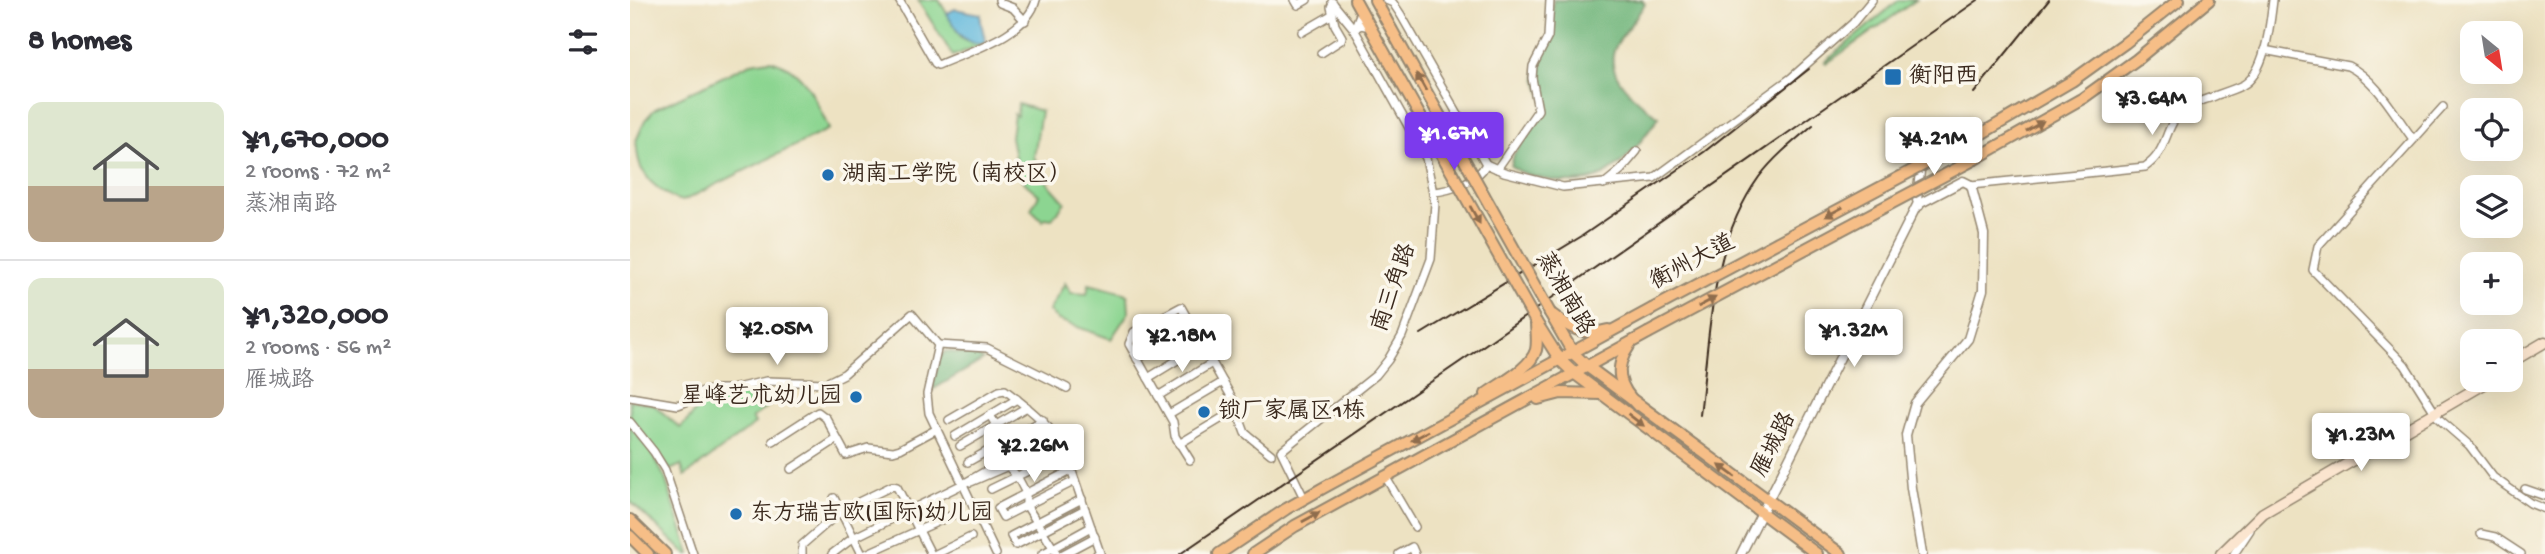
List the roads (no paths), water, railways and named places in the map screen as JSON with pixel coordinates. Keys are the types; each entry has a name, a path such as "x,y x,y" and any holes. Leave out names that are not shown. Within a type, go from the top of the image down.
{"main road":[{"name":"蒸湘南路","path":"1354,0 1560,360 1601,394 1817,554"},
{"name":"蒸湘南路","path":"1375,0 1573,353 1588,368 1637,405 1841,554"},
{"name":"衡州大道","path":"1219,554 1304,498 1981,134 2072,81 2179,0"},
{"name":"衡州大道","path":"1253,554 1295,526 1385,476 1975,159 2083,98 2136,60 2209,0"},
{"path":"2125,43 2121,49 2122,57 2129,61 2136,60"},
{"path":"2072,81 2082,86 2083,98"},
{"path":"1550,313 1565,325 1587,333 1620,327"},
{"path":"1452,418 1529,362 1535,353 1536,322"},
{"path":"2523,355 2545,342"},
{"path":"1631,343 1620,363 1620,380 1625,393 1637,405"},
{"path":"2523,361 2545,348"},
{"path":"1518,370 1544,369"},
{"path":"2221,554 2263,513 2462,392"},
{"path":"2214,554 2261,508 2468,392"},
{"path":"1521,403 1562,393 1601,394"},
{"path":"1487,400 1495,400 1500,405 1497,416"},
{"path":"630,520 665,554"},
{"path":"630,536 648,554"}],"street":[{"path":"899,0 935,63 939,65 1004,36 1025,21 1036,0"},
{"path":"999,0 1013,8 1025,21"},
{"path":"1295,0 1298,5 1307,0"},
{"path":"1497,169 1538,110 1532,78 1533,66 1548,37 1549,0"},
{"path":"1389,2 1486,164 1563,187 1654,178 1791,78 1853,23 1872,0"},
{"path":"1922,152 1919,205 1963,184 2145,167 2156,160 2172,121 2185,107 2245,84 2258,67 2264,50 2273,0"},
{"path":"1321,53 1342,40 1331,7 1332,2"},
{"name":"南三角路","path":"1304,498 1281,451 1376,375 1388,360 1402,336 1431,259 1434,203 1426,158 1354,29 1332,2"},
{"path":"1385,18 1389,2"},
{"path":"1354,29 1361,12"},
{"path":"1302,32 1333,14"},
{"path":"1354,29 1362,25 1370,27"},
{"path":"2264,50 2348,66 2360,72 2374,86 2413,139"},
{"path":"2443,107 2318,246 2313,270 2405,365 2439,419 2469,445 2500,484 2545,509"},
{"path":"1604,184 1637,151"},
{"path":"1433,192 1448,191 1482,171 1486,164"},
{"path":"1922,554 1911,488 1906,435 1915,403 1968,339 1983,290 1984,234 1971,185"},
{"name":"雁城路","path":"1743,554 1919,205"},
{"path":"1190,460 1179,444 1169,414 1129,344 1134,332 1181,307 1237,409 1245,433 1271,454"},
{"path":"630,397 678,405 700,392 732,389 766,381 826,383 844,374 912,314 939,345 987,348 1067,388"},
{"path":"1138,359 1192,326"},
{"path":"939,345 928,394 929,413 996,554"},
{"path":"1148,378 1202,345"},
{"path":"1158,396 1212,363"},
{"path":"1169,414 1223,382"},
{"path":"949,420 1005,390 1045,423 1065,453 1095,537 1100,553 1097,554"},
{"path":"956,436 1017,399"},
{"path":"960,446 1027,407"},
{"path":"1179,444 1237,409"},
{"path":"773,441 818,412 826,418 846,455 868,448 893,451 937,429"},
{"path":"990,415 996,425 1007,465 1026,493 1026,505 1055,551"},
{"path":"630,422 665,470 693,554"},
{"path":"968,462 1003,447 1045,423"},
{"path":"791,469 837,439"},
{"path":"832,554 853,538 1058,441"},
{"path":"991,489 1065,453"},
{"path":"1071,470 998,508 1003,517 1075,481"},
{"path":"1385,476 1415,527"},
{"path":"802,554 802,545 842,510 892,486 897,487 930,554"},
{"path":"2525,489 2545,496"},
{"path":"834,498 853,538 864,554 959,512"},
{"path":"1082,499 1012,536 1016,545 1085,509"},
{"path":"2234,554 2263,513"},
{"path":"1042,554 1055,551 1091,527"},
{"path":"2481,534 2496,537 2521,554"},
{"path":"936,554 971,537"},
{"path":"1063,554 1095,537"},
{"path":"1399,554 1412,547 1415,554"}],"water":[{"path":"955,9 981,14 985,43 966,40 958,32 947,15"}],"railway":[{"path":"1180,554 1978,0"},
{"path":"1974,93 2049,0"},
{"path":"1421,334 1582,236 1704,152 1809,69"},
{"path":"1700,415 1715,292 1721,261 1731,232 1743,203 1759,177 1813,125"}],"place":[{"name":"衡阳西","path":"1893,77"},
{"name":"湖南工学院（南校区）","path":"828,175"},
{"name":"星峰艺术幼儿园","path":"856,397"},
{"name":"锁厂家属区1栋","path":"1204,412"},
{"name":"东方瑞吉欧(国际)幼儿园","path":"736,514"}]}
